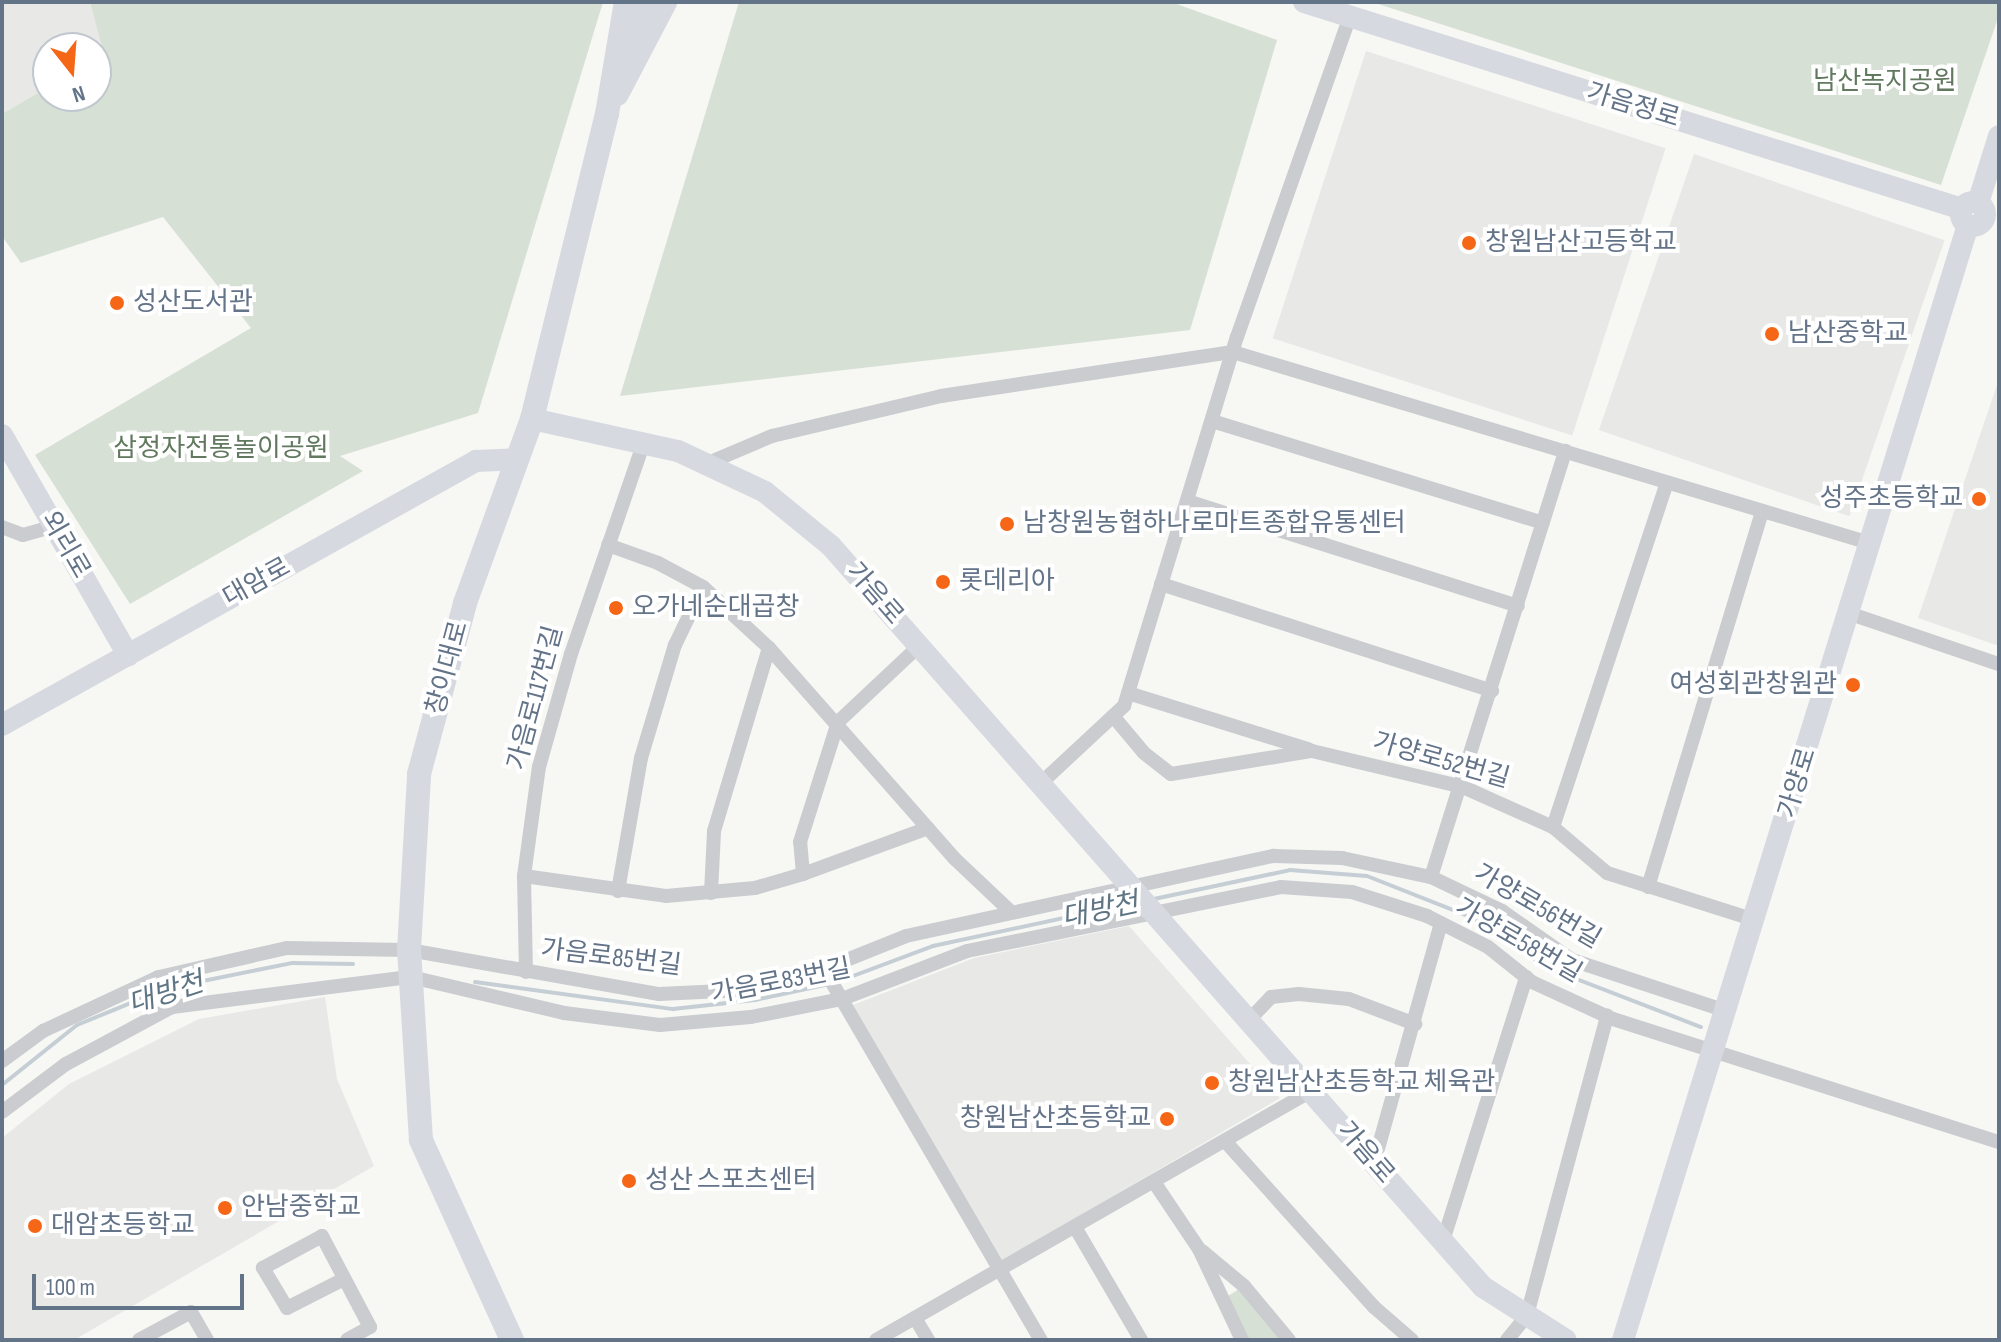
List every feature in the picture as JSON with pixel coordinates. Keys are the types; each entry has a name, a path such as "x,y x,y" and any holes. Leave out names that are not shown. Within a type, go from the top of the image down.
{"main road":[{"path":"607,114 626,2"},
{"path":"607,114 665,2"},
{"name":"창이대로","path":"512,1340 421,1140 409,950 419,774 465,603 532,419 607,114"}],"street":[{"name":"창이대로","path":"607,114 646,2"},
{"name":"가음정로","path":"1304,2 1978,216"},
{"path":"1040,784 1113,716 1128,693 1233,352 1350,17"},
{"name":"가양로","path":"1623,1340 1978,216 1999,136"},
{"path":"706,464 772,436 941,396 1233,352 1873,544"},
{"name":"가음로","path":"532,419 678,451 765,492 831,546 1483,1287 1566,1340"},
{"path":"1212,421 1543,523"},
{"name":"외리로","path":"2,435 128,655"},
{"name":"가음로117번길","path":"526,972 524,876 539,767 608,545 643,445"},
{"path":"1431,877 1463,787 1565,451"},
{"name":"대암로","path":"2,725 476,461 518,459"},
{"path":"1553,827 1667,482"},
{"path":"1187,501 1518,606"},
{"path":"1648,887 1762,511"},
{"path":"2,527 23,535 54,526"},
{"path":"608,545 658,563 703,587 769,648 838,722 928,828 1011,912"},
{"path":"1161,584 1492,691"},
{"path":"618,891 641,758 675,645 703,587"},
{"path":"1851,614 1999,664"},
{"path":"803,874 800,842 838,722 919,646"},
{"path":"711,893 714,831 769,648"},
{"path":"1128,693 1312,751"},
{"name":"가양로52번길","path":"1113,716 1144,753 1171,774 1312,751 1463,787 1553,827 1607,873 1755,920"},
{"path":"524,876 666,896 755,888 803,874 928,828"},
{"name":"가양로56번길","path":"1134,890 1274,856 1342,858 1431,877 1502,911 1572,960 1726,1011"},
{"name":"가양로58번길","path":"1152,911 1281,887 1352,892 1441,923 1488,947 1526,977 1607,1016 1999,1142"},
{"name":"가음로85번길","path":"2,1061 43,1031 159,977 287,948 409,950 659,994 744,990 824,969 906,936 1011,912 1134,890"},
{"name":"가음로83번길","path":"411,977 564,1013 660,1025 751,1017 842,999 967,951 1152,911"},
{"path":"1374,1163 1441,923"},
{"path":"824,969 1041,1340"},
{"path":"159,977 172,1007"},
{"path":"2,1112 66,1064 172,1007 411,977"},
{"path":"1443,1241 1526,977"},
{"path":"1249,1020 1271,997 1299,994 1349,999 1415,1024"},
{"path":"1507,1340 1527,1315 1607,1016"},
{"path":"876,1340 1311,1091"},
{"path":"1225,1141 1374,1307 1412,1340"},
{"path":"1154,1182 1199,1249 1242,1340"},
{"path":"1075,1227 1141,1340"},
{"path":"344,1279 287,1308 263,1268 322,1236 370,1327 347,1340"},
{"path":"1199,1249 1244,1286 1289,1340"},
{"path":"139,1340 191,1312 207,1340"},
{"path":"915,1318 928,1340"}],"shaded area":[{"path":"2,2 90,2 99,32 32,32 32,96 2,114"},
{"name":"창원남산고등학교","path":"1366,51 1666,148 1572,436 1273,338"},
{"name":"남산중학교","path":"1694,154 1945,240 1849,516 1599,430"},
{"name":"성주초등학교","path":"1999,379 1999,646 1918,618"},
{"path":"1129,926 1280,1098 1003,1261 853,1005 974,958"},
{"path":"325,997 337,1079 374,1166 74,1340 2,1340 2,1138 69,1084 199,1019"}],"green space":[{"name":"삼정자전통놀이공원","path":"90,2 603,2 478,413 340,456 363,471 130,604 35,455 251,328 163,217 21,263 2,236 2,114 32,96 32,112 112,112 112,32 98,32"},
{"path":"739,2 1171,2 1277,40 1190,330 620,396"},
{"name":"남산녹지공원","path":"1372,2 1999,2 1999,15 1941,185"},
{"path":"1244,1286 1289,1340 1242,1340 1220,1301"}],"waterway":[{"name":"대방천","path":"1154,899 1290,870 1367,876 1473,918 1548,968 1701,1027"},
{"name":"대방천","path":"837,982 933,946 1133,903"},
{"name":"대방천","path":"168,988 292,963 353,964"},
{"name":"대방천","path":"475,982 673,1009 755,1000 829,984"},
{"name":"대방천","path":"2,1085 77,1025 160,991"}],"place":[{"name":"창원남산고등학교","path":"1469,243"},
{"name":"성산도서관","path":"117,303"},
{"name":"남산중학교","path":"1772,334"},
{"name":"성주초등학교","path":"1979,499"},
{"name":"남창원농협하나로마트종합유통센터","path":"1007,524"},
{"name":"롯데리아","path":"943,582"},
{"name":"오가네순대곱창","path":"616,608"},
{"name":"여성회관창원관","path":"1853,685"},
{"name":"창원남산초등학교 체육관","path":"1212,1083"},
{"name":"창원남산초등학교","path":"1167,1119"},
{"name":"성산 스포츠센터","path":"629,1181"},
{"name":"안남중학교","path":"225,1208"},
{"name":"대암초등학교","path":"35,1226"}]}
